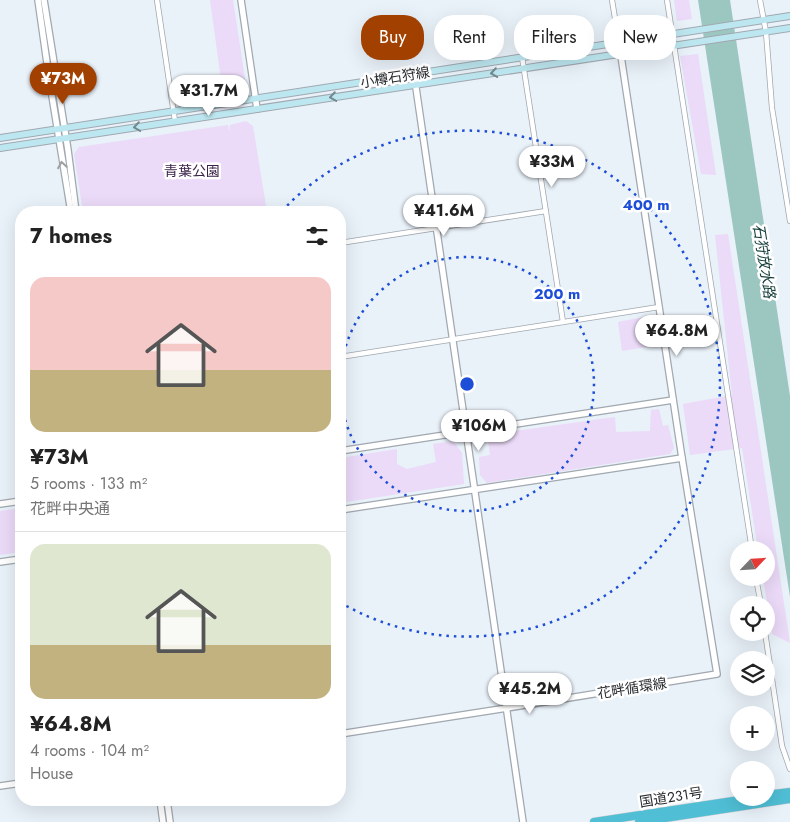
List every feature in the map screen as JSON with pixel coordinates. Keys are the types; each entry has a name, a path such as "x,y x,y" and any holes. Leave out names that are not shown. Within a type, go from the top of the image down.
{"highway":[{"path":"775,794 790,792"},
{"name":"国道231号","path":"639,822 790,799"},
{"name":"国道231号","path":"594,822 730,801"}],"main road":[{"name":"小樽石狩線","path":"676,34 790,16"},
{"name":"小樽石狩線","path":"676,45 790,28"},
{"name":"小樽石狩線","path":"0,148 604,56"},
{"name":"小樽石狩線","path":"0,138 514,58"}],"street":[{"path":"38,0 58,139 70,206"},
{"path":"44,0 75,206"},
{"path":"157,0 175,121"},
{"path":"241,0 258,109"},
{"path":"612,0 614,15"},
{"path":"668,0 670,15"},
{"path":"760,0 766,32 772,108 790,220"},
{"path":"676,52 751,541"},
{"path":"523,60 563,322"},
{"path":"346,509 682,458 622,60"},
{"path":"414,74 522,822"},
{"path":"346,242 546,211"},
{"path":"346,356 659,307"},
{"path":"346,450 673,400"},
{"name":"花畔循環線","path":"346,733 717,674 682,458"},
{"path":"0,504 15,502"},
{"path":"0,562 15,560"},
{"path":"766,641 782,746 790,768"},
{"path":"0,786 15,784"},
{"path":"161,806 163,822"},
{"path":"168,806 170,822"}],"green space":[{"path":"210,0 233,0 246,85 240,90 223,94"},
{"path":"674,0 689,0 692,19 677,21"},
{"path":"698,54 716,175 701,174 680,56"},
{"name":"青葉公園","path":"246,121 253,126 266,206 82,206 74,154 79,147 228,125 229,132 230,125"},
{"path":"728,234 775,541 757,541 742,448 690,455 683,404 732,395 715,235"},
{"path":"654,315 658,345 622,351 618,322"},
{"path":"659,409 663,426 668,425 674,448 670,454 487,483 480,475 479,457 490,455 487,435 615,417 616,432 650,431 651,410"},
{"path":"453,441 462,453 464,484 346,502 346,457 397,449 397,464 407,469 436,462 433,444"},
{"path":"15,509 15,553 0,555 0,511"},
{"path":"775,544 790,643 775,636 775,596 766,596 764,586 775,586"}],"water":[{"name":"石狩放水路","path":"698,0 730,0 790,396 790,597"}]}
